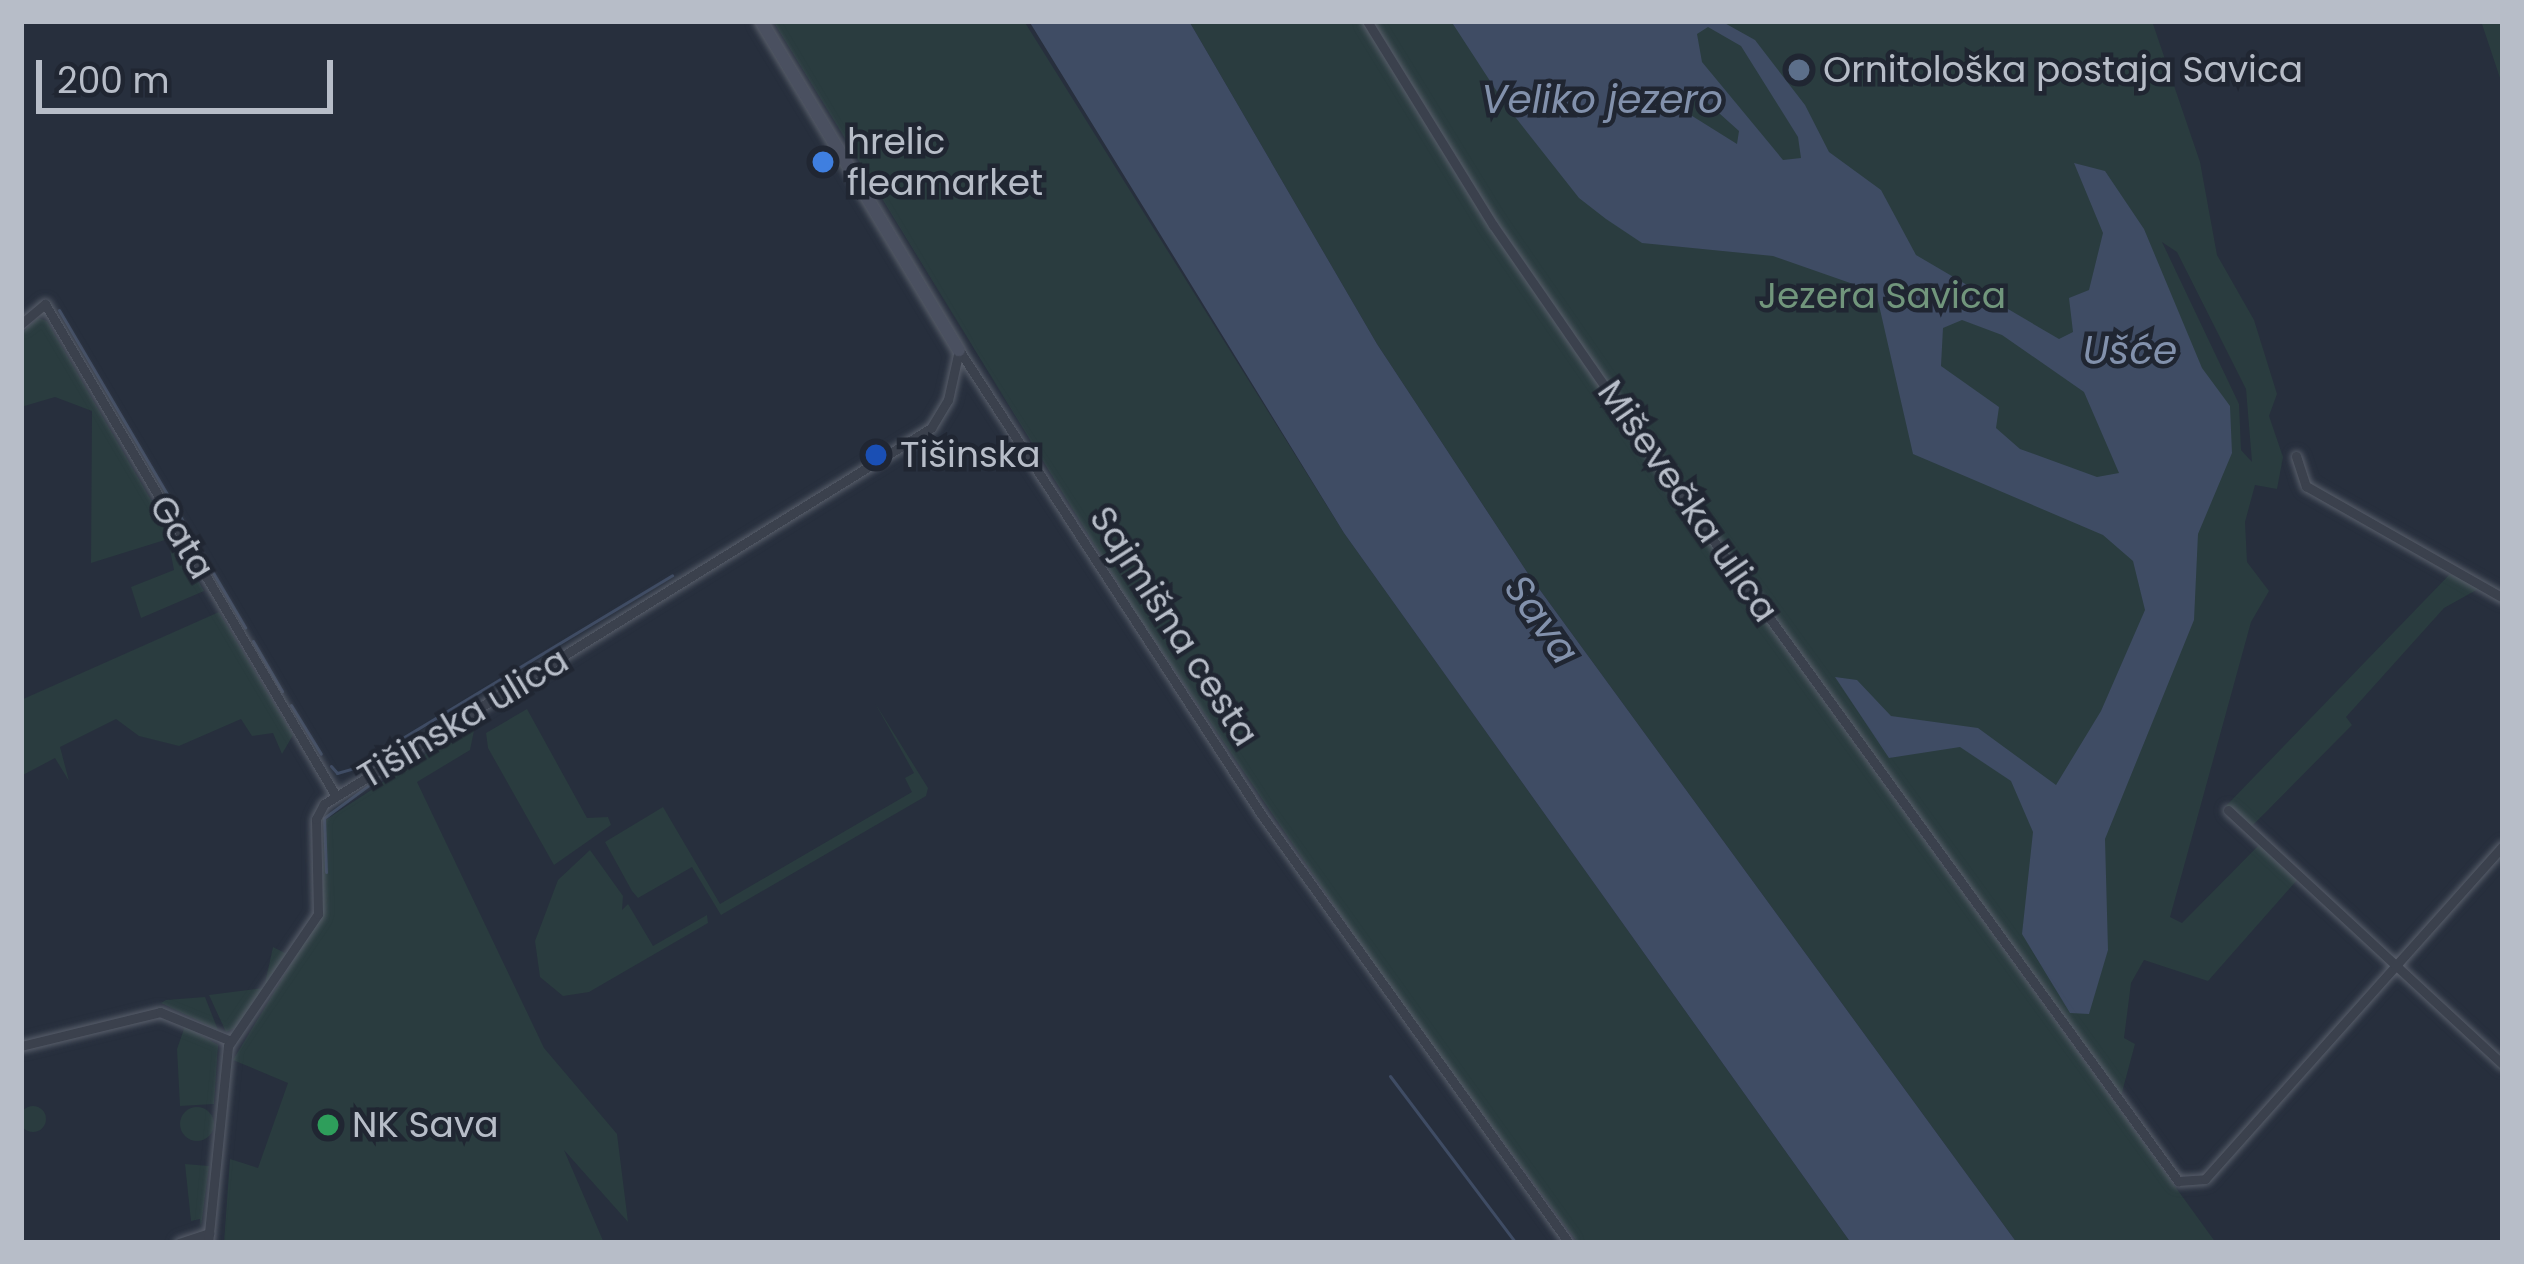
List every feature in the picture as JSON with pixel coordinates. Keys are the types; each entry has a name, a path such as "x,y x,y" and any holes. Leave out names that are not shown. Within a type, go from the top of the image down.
{"street":[{"name":"Sajmišna cesta","path":"761,21 959,350 1249,796 1569,1243"},
{"name":"Miševečka ulica","path":"1367,21 1493,225 1668,478 2178,1181 2205,1180 2398,968"},
{"name":"Gata","path":"21,324 45,304 336,796"},
{"name":"Tišinska ulica","path":"209,1238 231,1041 318,914 316,819 336,796 931,428 948,400 959,350"},
{"path":"2296,456 2306,486 2503,598"},
{"path":"2228,810 2503,1065"},
{"path":"2398,968 2503,846"},
{"path":"21,1046 160,1012 231,1041"},
{"path":"178,1243 209,1238"}],"green space":[{"path":"773,21 1024,21 1344,533 1851,1243 1578,1243 1390,988 1137,614"},
{"path":"1189,21 1362,21 1485,221 1664,480 2216,1243 2017,1243 1529,575 1377,344"},
{"name":"Jezera Savica","path":"1373,21 2152,21 2200,162 2217,255 2254,320 2277,394 2269,416 2283,457 2277,489 2255,485 2245,522 2247,562 2269,591 2251,622 2170,917 2182,923 2259,845 2298,879 2208,981 2144,960 2131,983 2124,1038 2135,1044 2121,1096 1671,475 1493,216","holes":["2162,242 2177,252 2246,389 2252,462 2241,450 2239,404"]},
{"path":"2481,21 2503,21 2503,87"},
{"path":"38,318 47,321 204,591 141,618 131,587 174,570 168,539 91,563 92,411 55,397 21,407 21,334"},
{"path":"2450,574 2480,588 2444,608 2346,717 2352,725 2250,828 2226,806"},
{"path":"219,612 293,735 282,754 273,733 252,736 241,719 179,746 139,736 116,719 60,747 69,781 55,758 21,776 21,700"},
{"path":"875,703 928,788 926,796 721,915 692,867 638,898 632,891 605,842 663,807 720,904 912,792 905,778 914,773"},
{"path":"527,709 587,818 608,817 611,825 554,865 488,748 486,733"},
{"path":"476,721 470,750 417,782 544,1048 617,1134 628,1222 564,1150 604,1243 224,1243 230,1159 258,1168 288,1083 233,1060 322,913 324,821"},
{"path":"590,850 623,896 622,910 628,904 653,946 707,915 708,923 589,992 563,996 540,977 535,941 558,880"},
{"path":"273,947 287,954 238,1027 226,1032 209,995 264,988"},
{"path":"205,997 218,1030 161,1003 166,1000"},
{"path":"185,1026 218,1045 214,1104 180,1106 177,1049"},
{"path":"33,1106 43,1109 43,1129 33,1132 23,1129 20,1119 23,1109"},
{"path":"197,1107 209,1112 214,1124 209,1136 197,1141 185,1136 180,1124 185,1112"},
{"path":"185,1164 209,1166 201,1227 200,1219 191,1221"}],"water":[{"name":"Sava","path":"1029,21 1189,21 1377,344 1529,575 2017,1243 1851,1243 1344,533"},
{"name":"Ušće","path":"1451,21 1721,21 1755,40 1805,105 1829,152 1881,190 1916,255 2059,339 2073,332 2069,298 2089,290 2103,233 2074,163 2105,171 2144,229 2202,368 2230,406 2232,453 2198,534 2194,620 2105,839 2108,950 2089,1014 2070,1013 2022,934 2033,832 2011,781 1960,747 1889,758 1835,677 1857,680 1891,716 1978,728 2056,785 2101,711 2145,610 2133,561 2103,535 1913,454 1876,292 1773,256 1642,243 1579,198 1505,104","holes":["1708,27 1741,46 1798,137 1801,158 1783,160 1702,62 1697,34","1700,96 1739,131 1737,144 1681,109 1679,97","1962,320 2002,335 2084,392 2119,473 2097,477 2020,449 1996,428 1999,407 1941,366 1943,328"]}],"waterway":[{"path":"59,310 245,627"},
{"path":"331,766 337,773 351,769 672,575"},
{"path":"253,641 282,691"},
{"path":"291,705 321,754"},
{"path":"326,872 324,818 373,782"},
{"path":"1390,1076 1516,1243"}],"place":[{"name":"Ornitološka postaja Savica","path":"1799,70"},
{"name":"hrelic fleamarket","path":"823,162"},
{"name":"Tišinska","path":"876,455"},
{"name":"NK Sava","path":"328,1125"}],"water label":[{"name":"Veliko jezero","path":"1602,100"}]}
